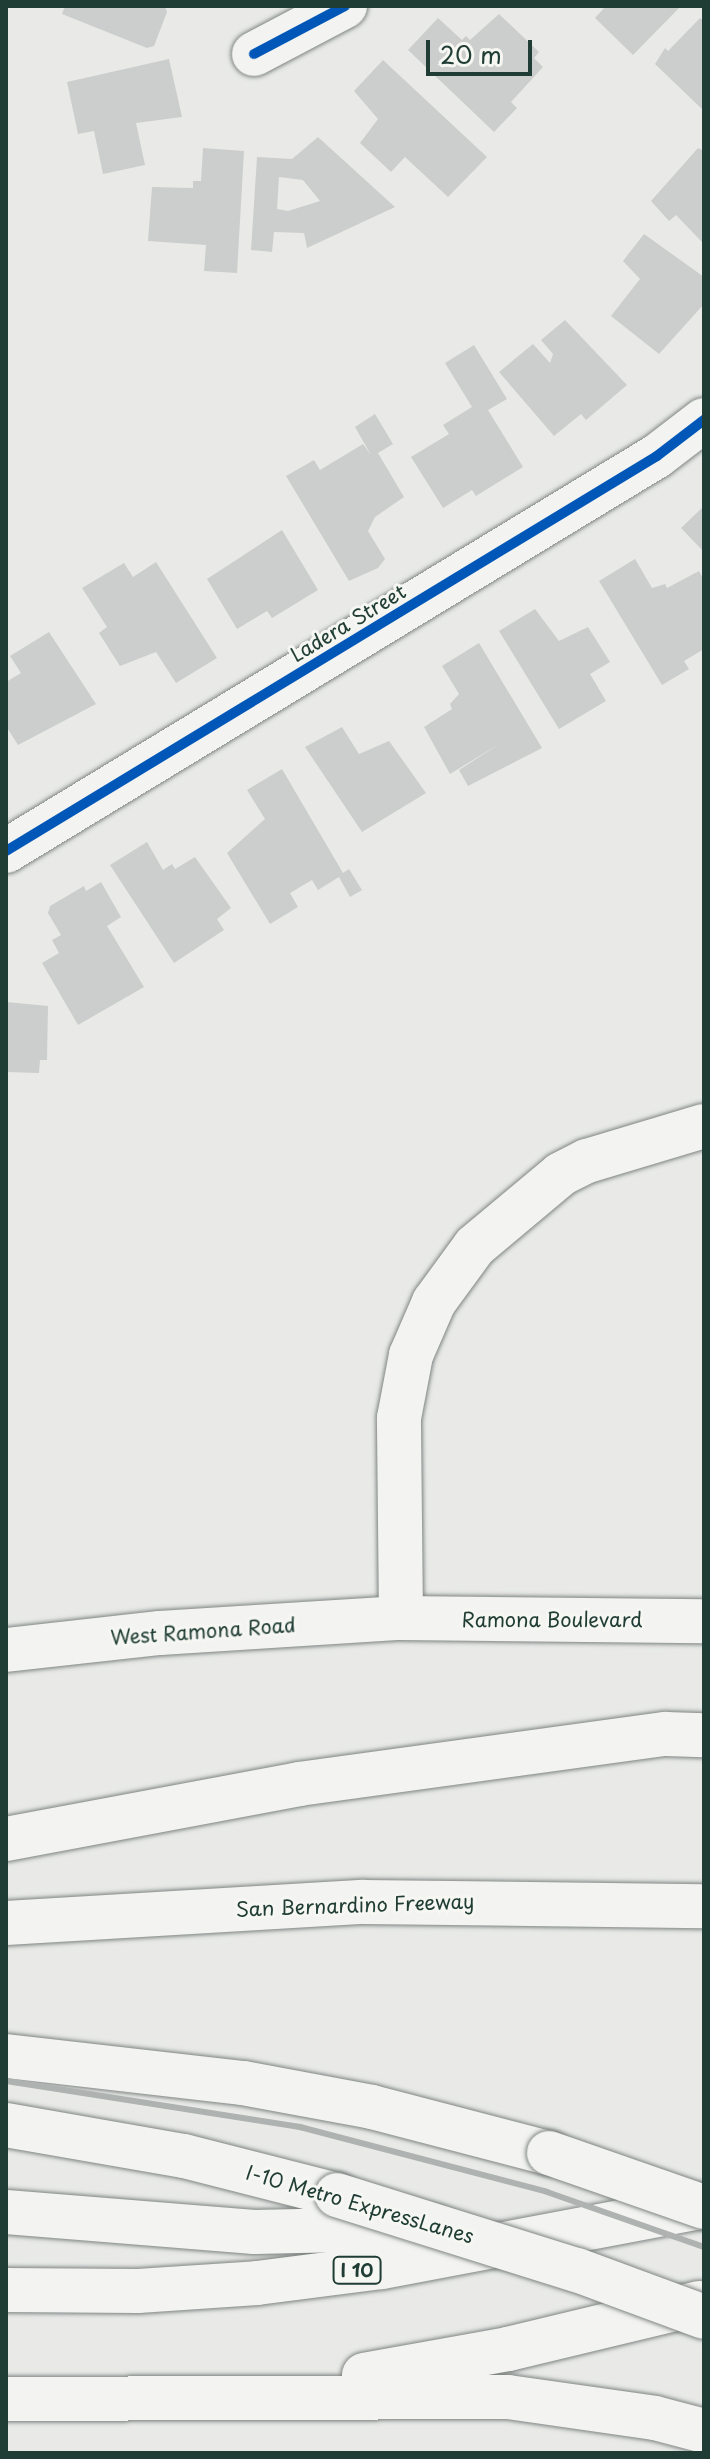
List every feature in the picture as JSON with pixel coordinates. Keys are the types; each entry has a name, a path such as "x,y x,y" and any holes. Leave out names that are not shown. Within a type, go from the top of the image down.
{"main road":[{"path":"254,54 345,6"},
{"name":"Ladera Street","path":"6,851 657,456 704,420"},
{"path":"401,1618 399,1418 411,1355 434,1302 475,1246 561,1174 587,1161 704,1126"},
{"name":"Ramona Boulevard","path":"401,1618 704,1621"},
{"name":"West Ramona Road","path":"6,1650 160,1633 401,1618"},
{"path":"6,1839 299,1784 691,1732"},
{"name":"San Bernardino Freeway","path":"6,1923 363,1902 704,1906"},
{"path":"6,2056 243,2083 372,2107 549,2153 704,2206"},
{"name":"I-10 Metro ExpressLanes","path":"6,2125 184,2156 337,2195 563,2265 704,2317"},
{"path":"6,2212 174,2228 359,2231 511,2226 704,2199"},
{"name":"I 10","path":"6,2290 138,2291 257,2283 382,2267 704,2206"},
{"path":"180,2401 508,2349 704,2302"},
{"path":"6,2399 180,2401 508,2397 655,2418 704,2431"}],"building":[{"path":"65,6 165,6 167,12 154,46 147,48 62,14"},
{"path":"606,6 681,6 633,55 595,18"},
{"path":"499,14 539,52 534,58 543,67 511,102 517,108 494,132 408,50 438,18 462,40 466,36 470,40"},
{"path":"700,18 704,21 704,111 655,64 665,48 668,51"},
{"path":"169,59 182,117 136,123 145,165 103,174 94,131 78,134 67,82"},
{"path":"383,60 487,157 448,197 405,157 391,172 360,143 378,119 354,91"},
{"path":"318,137 395,207 307,248 304,233 274,232 272,252 251,250 257,157 292,159","holes":["279,177 303,180 320,201 288,211 277,209"]},
{"path":"203,148 244,151 237,273 204,271 206,245 148,241 152,187 193,188 193,181 201,181"},
{"path":"698,148 704,151 702,242 676,215 669,221 651,201"},
{"path":"644,234 704,277 704,304 659,354 611,316 640,279 623,261"},
{"path":"565,320 627,385 586,420 581,414 554,436 499,372 533,344 550,363 553,354 541,340"},
{"path":"474,345 507,399 488,410 523,467 476,496 472,490 443,508 411,457 449,434 443,425 472,407 445,363"},
{"path":"375,414 393,444 378,453 404,497 375,517 368,531 385,559 378,568 349,581 286,476 314,460 320,470 363,444 371,455 355,427"},
{"path":"704,506 704,552 681,528"},
{"path":"282,530 318,590 272,618 267,611 237,629 207,579"},
{"path":"635,559 652,588 665,584 667,588 699,571 704,580 704,649 684,661 689,669 662,685 599,581"},
{"path":"156,562 217,658 176,683 156,652 120,666 99,633 107,627 82,588 124,563 133,577"},
{"path":"535,609 559,641 588,627 610,662 590,674 606,701 559,729 499,631"},
{"path":"49,632 96,704 18,745 6,726 6,682 21,673 10,656"},
{"path":"479,643 542,748 468,786 459,770 501,743 450,774 424,727 452,709 450,704 459,694 442,666"},
{"path":"342,727 359,754 389,741 426,793 362,832 305,747"},
{"path":"282,769 343,873 349,869 362,890 350,897 339,877 318,890 312,880 290,893 298,907 270,924 227,853 265,819 247,790"},
{"path":"147,842 163,870 172,864 175,869 195,857 231,908 217,919 224,930 174,963 110,865"},
{"path":"101,882 121,917 107,926 144,987 78,1025 42,963 59,953 52,940 61,935 48,913 50,906 84,886 86,891"},
{"path":"6,1002 48,1006 47,1060 40,1060 39,1073 6,1072"}],"railway":[{"path":"6,2081 300,2127 547,2192 704,2247"}],"cycle path":[{"path":"254,54 345,6"},
{"path":"6,851 657,456 704,420"}]}
